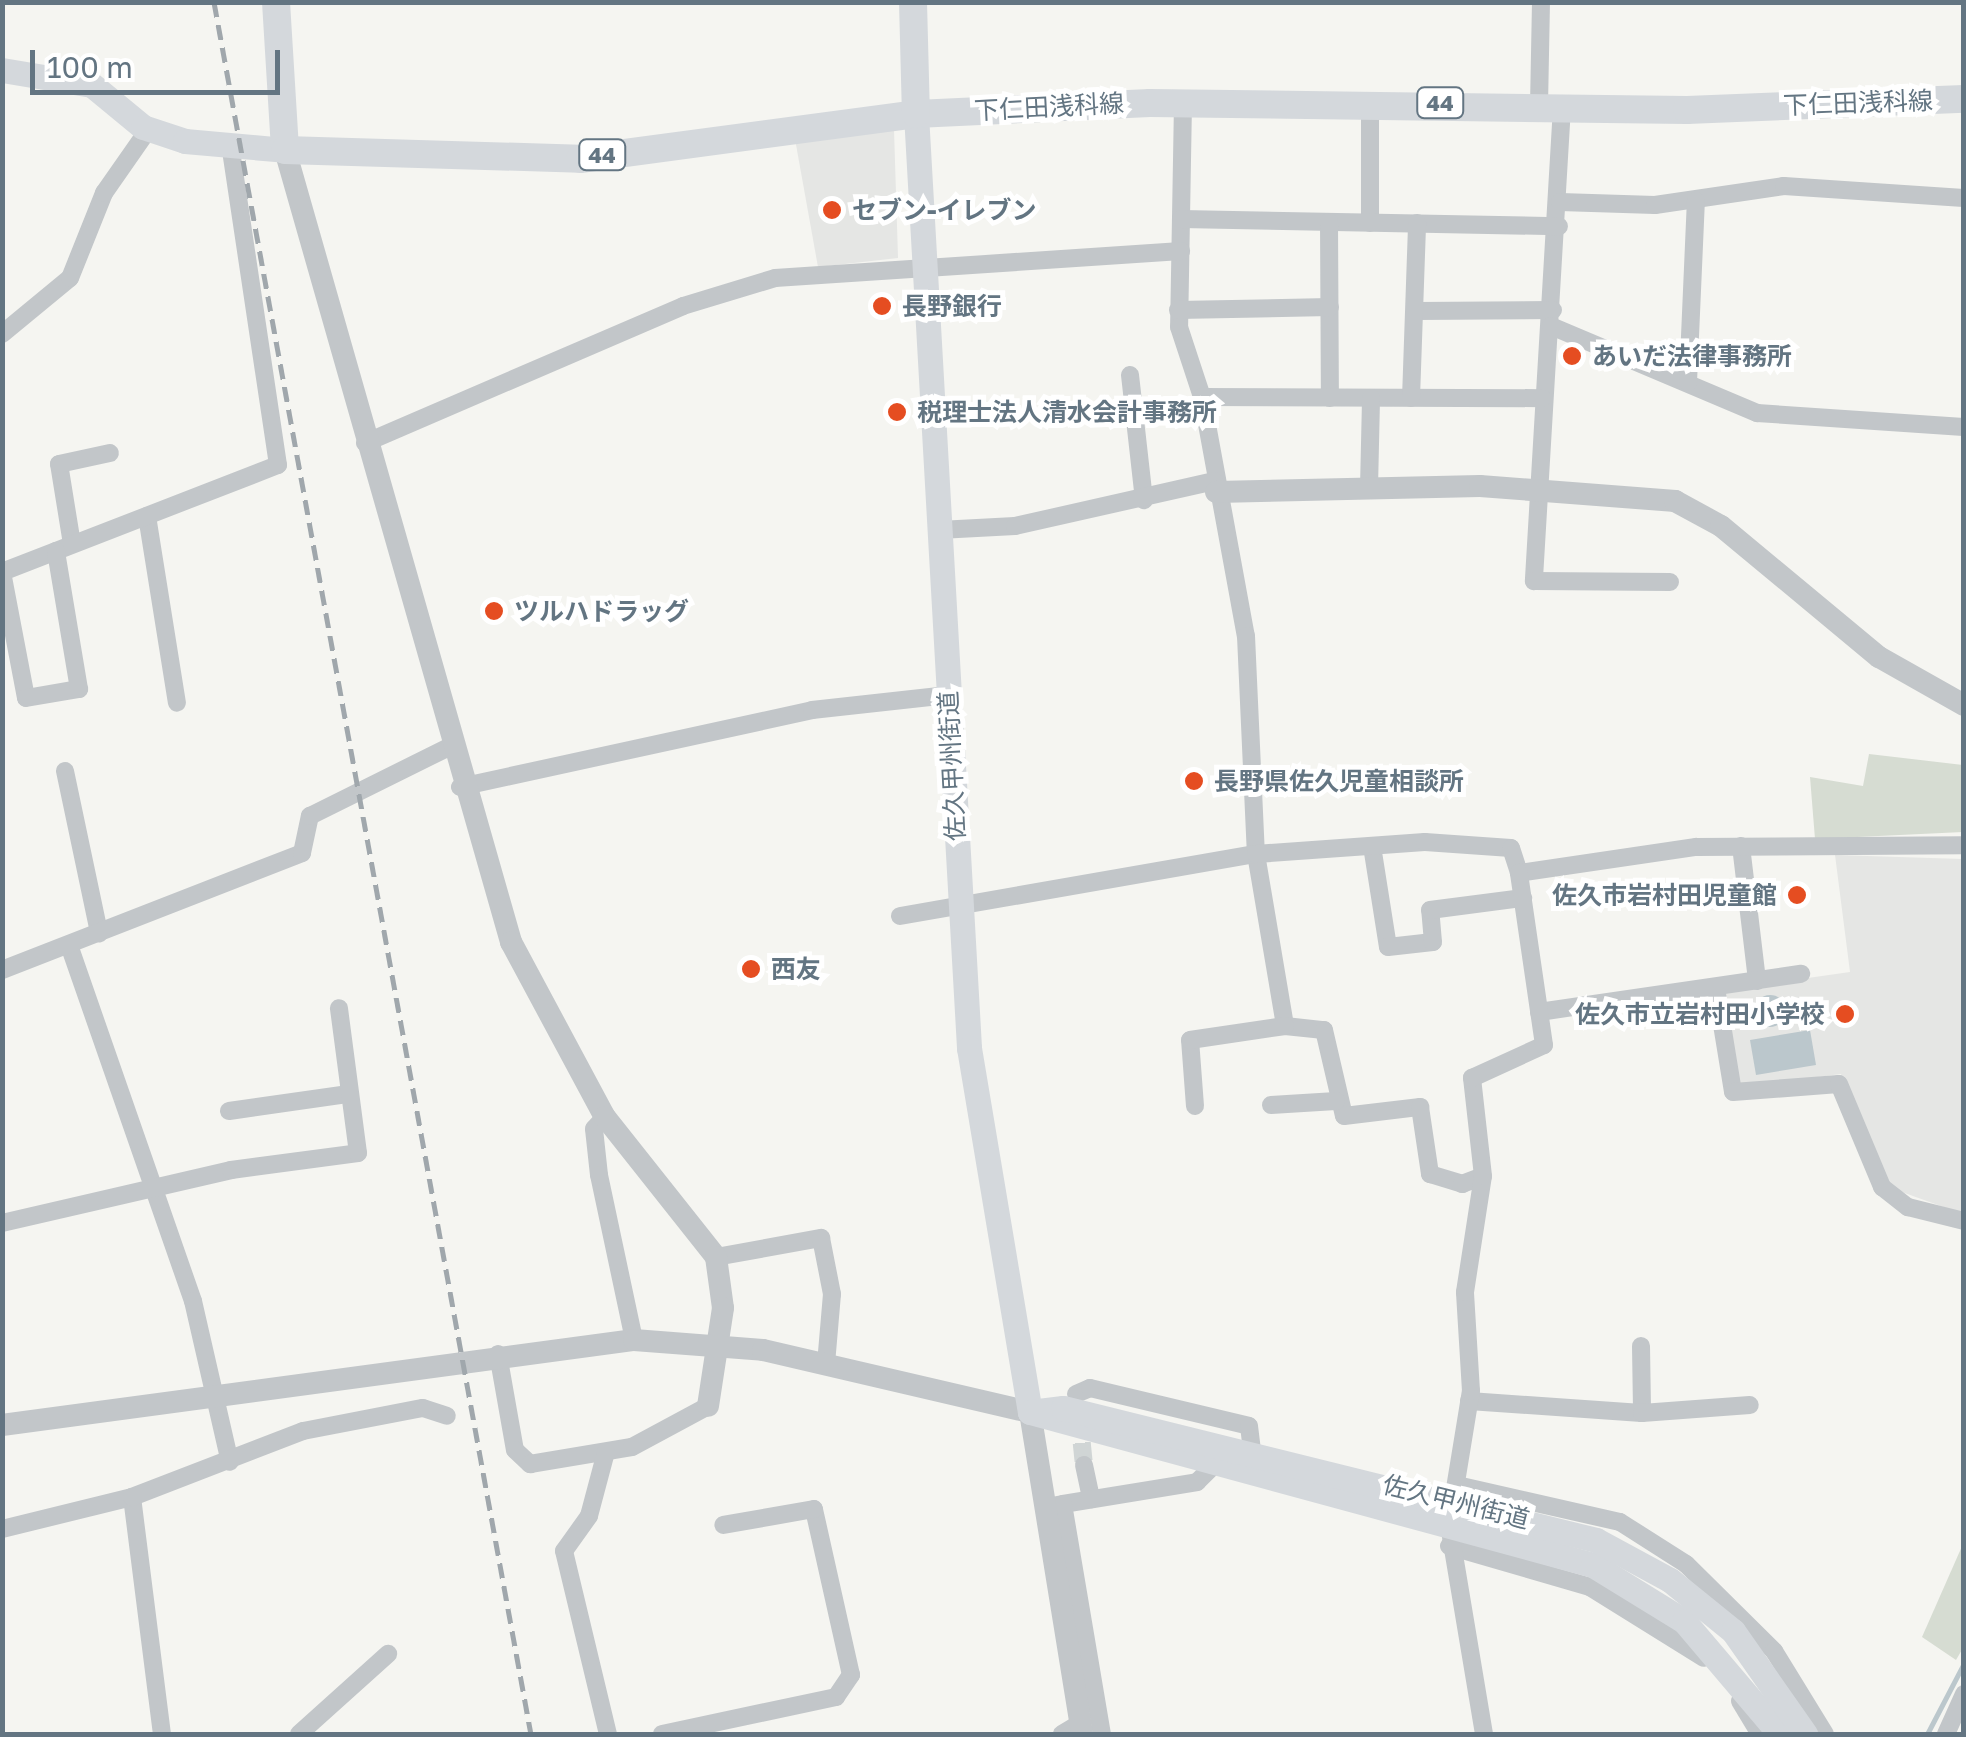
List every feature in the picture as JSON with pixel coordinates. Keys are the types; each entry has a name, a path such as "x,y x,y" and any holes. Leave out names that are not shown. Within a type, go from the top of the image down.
{"main road":[{"path":"2,70 100,88 148,130 230,151 285,150 276,2"},
{"path":"913,2 916,114"},
{"name":"下仁田浅科線","path":"285,150 580,158 916,114 1183,102 1551,106 1964,99"},
{"name":"佐久甲州街道","path":"916,114 958,901 974,1097 1030,1412"},
{"name":"佐久甲州街道","path":"1030,1412 1063,1408 1252,1452 1560,1552 1656,1601 1736,1671 1780,1734"},
{"name":"佐久甲州街道","path":"1030,1412 1214,1465 1452,1515 1583,1536 1670,1580 1762,1664 1805,1734"}],"street":[{"path":"1541,2 1560,202 1534,487 1534,581 1670,582"},
{"path":"1183,102 1178,310 1202,398 1251,679 1244,732 1256,854 1286,1026"},
{"path":"1370,102 1370,222"},
{"path":"2,334 70,278 104,193 148,130"},
{"path":"285,150 460,786 533,992 605,1117 716,1257 716,1344 708,1406 703,1416 606,1452 520,1461 488,1355"},
{"path":"110,453 59,464 64,548 79,689 26,698 2,572 64,548 147,516 278,465 281,453 230,151"},
{"path":"1560,202 1696,201 1784,186 1964,198"},
{"path":"1688,382 1696,201"},
{"path":"1181,219 1559,226"},
{"path":"1330,222 1330,398"},
{"path":"1411,398 1418,224"},
{"path":"365,443 721,292 790,275 1180,251"},
{"path":"1178,310 1330,307"},
{"path":"1417,311 1552,318 1757,413 1964,426"},
{"path":"1130,375 1144,500"},
{"path":"1202,398 1542,398"},
{"path":"1370,488 1372,398"},
{"path":"938,530 1015,526 1216,487 1534,487 1690,506 1857,642 1964,705"},
{"path":"147,516 177,703"},
{"path":"460,786 812,710 948,695"},
{"path":"2,970 302,853 310,816 449,747"},
{"path":"65,770 99,933"},
{"path":"1519,873 1741,846 1964,844"},
{"path":"1372,846 1388,948 1433,942 1430,910 1523,898"},
{"path":"900,916 958,901 1256,854 1372,846 1511,848 1523,898 1539,1012 1540,1052 1472,1078 1483,1176 1465,1292 1469,1401 1452,1515 1484,1734"},
{"path":"1741,846 1757,981"},
{"path":"68,945 147,1191 193,1301 230,1462"},
{"path":"1539,1012 1801,974"},
{"path":"1716,988 1733,1092 1840,1084 1882,1187 1908,1207 1964,1220"},
{"path":"2,1223 147,1191 358,1153 339,1008"},
{"path":"1195,1106 1190,1040 1286,1026 1324,1030 1336,1101 1344,1116 1420,1107 1430,1174 1462,1184 1483,1176"},
{"path":"246,1088 238,1109 350,1094"},
{"path":"1271,1105 1336,1101"},
{"path":"605,1117 594,1129 599,1175 634,1340"},
{"path":"716,1257 821,1238 832,1294 826,1364"},
{"path":"2,1424 488,1355 634,1340 716,1344 826,1364 1030,1412 1102,1734"},
{"path":"1640,1346 1642,1413"},
{"path":"1076,1394 1090,1388 1249,1426 1252,1452"},
{"path":"1469,1401 1642,1413 1750,1405"},
{"path":"2,1530 132,1496 372,1414 436,1408 446,1416"},
{"path":"606,1452 589,1516 564,1551 608,1734"},
{"path":"1084,1465 1091,1500"},
{"path":"1054,1506 1196,1482 1214,1465"},
{"path":"132,1496 162,1734"},
{"path":"1054,1506 1075,1731"},
{"path":"662,1734 836,1697 851,1675 814,1509 723,1525"},
{"path":"1452,1515 1663,1627 1714,1668 1760,1734"},
{"path":"1452,1515 1620,1522 1686,1564 1774,1651 1825,1734"},
{"path":"300,1734 388,1654"},
{"path":"1946,1734 1964,1694"}],"shaded area":[{"path":"894,130 898,258 818,267 795,139"},
{"path":"1869,754 1963,765 1963,832 1815,839 1810,777 1863,786"},
{"name":"佐久市立岩村田小学校","path":"1835,855 1963,859 1963,1214 1888,1187 1841,1074 1738,1087 1724,990 1850,972"},
{"path":"1770,995 1781,1000 1786,1011 1781,1022 1770,1027 1759,1022 1754,1011 1759,1000"},
{"path":"1810,1030 1816,1065 1756,1075 1750,1040"},
{"path":"1963,1544 1963,1648 1956,1660 1922,1637"}],"waterway":[{"path":"1927,1734 1964,1663"}],"tunnel":[{"path":"1079,1416 1084,1465"}],"railway":[{"path":"214,2 531,1734"}],"place":[{"name":"セブン-イレブン","path":"832,210"},
{"name":"長野銀行","path":"882,306"},
{"name":"あいだ法律事務所","path":"1572,356"},
{"name":"税理士法人清水会計事務所","path":"897,412"},
{"name":"ツルハドラッグ","path":"494,611"},
{"name":"長野県佐久児童相談所","path":"1194,781"},
{"name":"佐久市岩村田児童館","path":"1797,895"},
{"name":"西友","path":"751,969"},
{"name":"佐久市立岩村田小学校","path":"1845,1014"}]}
